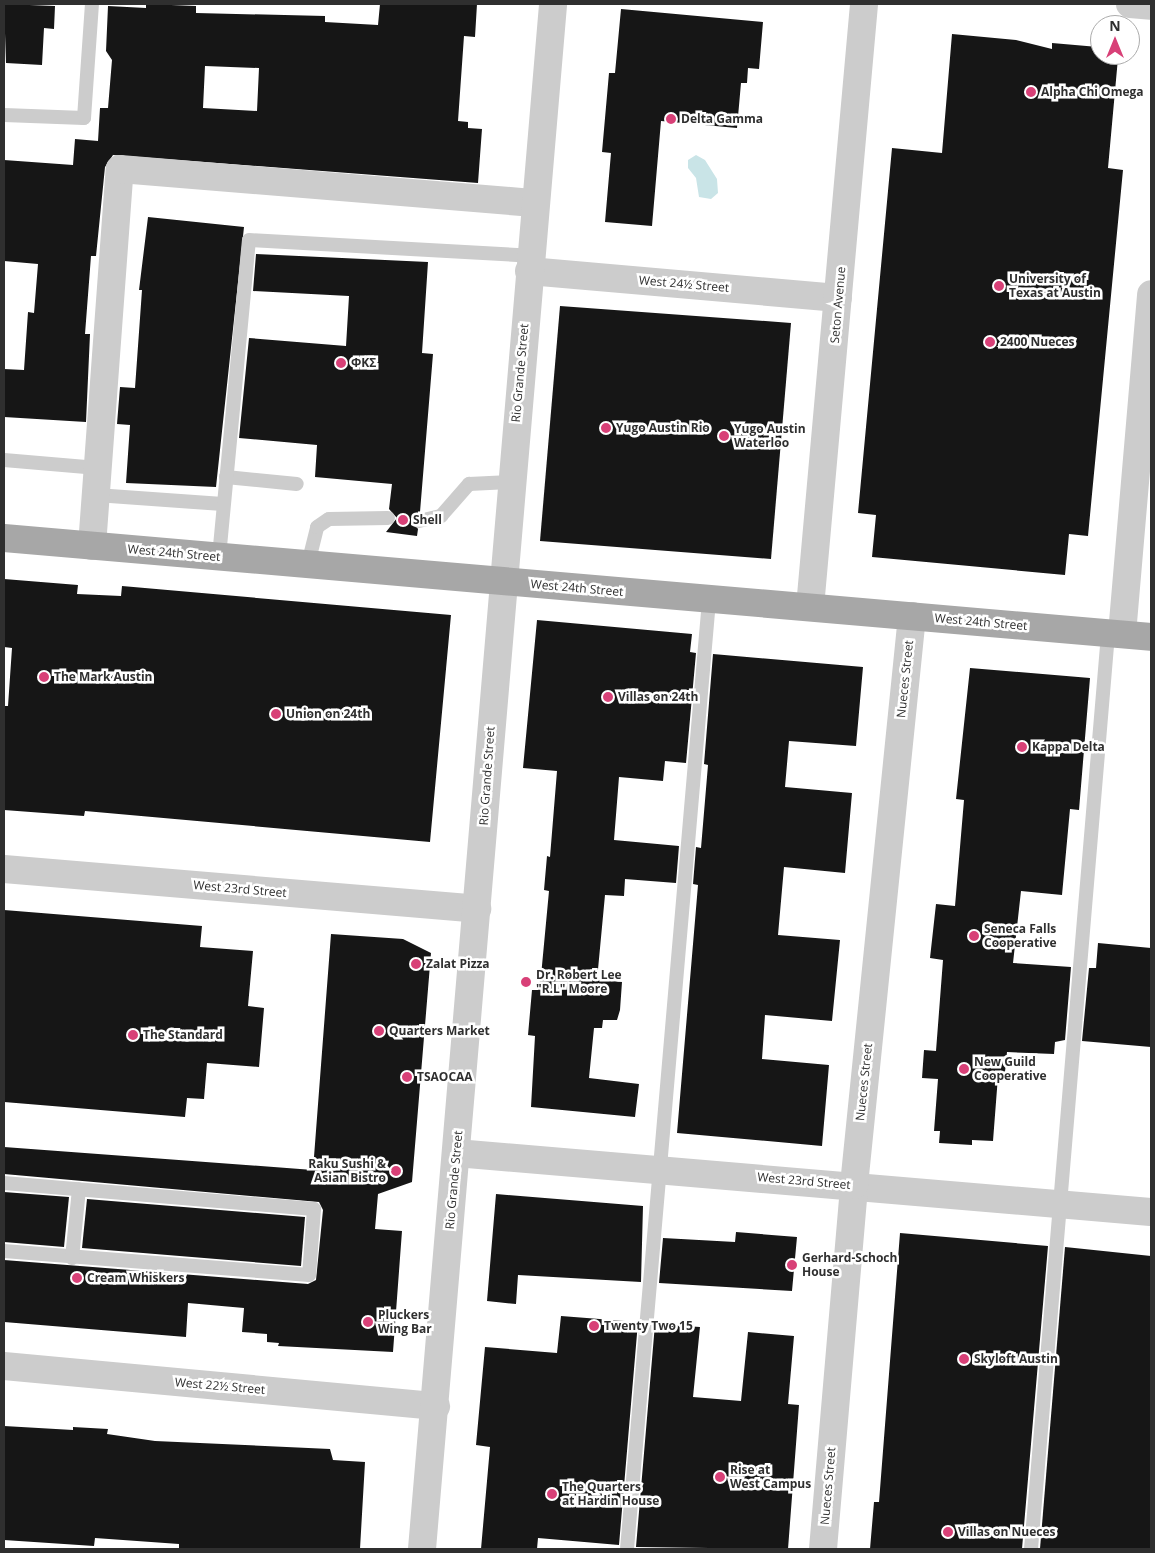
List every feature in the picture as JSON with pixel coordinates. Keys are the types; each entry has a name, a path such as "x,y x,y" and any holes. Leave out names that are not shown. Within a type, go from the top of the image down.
{"main road":[{"name":"West 24th Street","path":"4,538 1151,637"}],"street":[{"name":"Rio Grande Street","path":"422,1549 436,1406 477,909 510,482 554,4"},
{"name":"Seton Avenue","path":"810,607 864,4"},
{"path":"1130,4 1151,6"},
{"path":"92,546 120,169 535,203"},
{"name":"West 24½ Street","path":"530,263 838,298"},
{"path":"1115,634 1151,294"},
{"name":"Nueces Street","path":"823,1549 854,1185 912,616"},
{"name":"West 23rd Street","path":"4,869 477,909"},
{"name":"West 23rd Street","path":"456,1153 854,1185 1151,1212"},
{"name":"West 22½ Street","path":"4,1366 436,1406"}],"lane":[{"path":"4,115 84,118 92,4"},
{"path":"219,557 249,240 530,263"},
{"path":"4,460 97,481 223,504"},
{"path":"226,477 297,484"},
{"path":"419,521 441,516 469,484 510,482"},
{"path":"308,564 317,527 329,519 388,518"},
{"path":"627,1549 658,1169 709,600"},
{"path":"1031,1549 1060,1204 1115,634"},
{"path":"4,1183 314,1209 309,1275 72,1258 4,1250"},
{"path":"72,1258 79,1189"}],"water":[{"path":"696,155 705,160 717,179 718,193 711,199 699,197 696,178 688,168 688,160"}],"building":[{"path":"4,4 55,6 54,29 44,28 42,65 6,63"},
{"path":"146,4 196,6 196,13 325,16 325,22 378,25 380,4 477,4 475,37 464,36 458,121 468,122 468,128 482,129 478,183 113,155 105,167 96,256 91,256 85,334 90,334 86,422 4,417 4,369 24,370 28,312 34,313 38,264 4,261 4,160 73,165 75,139 98,141 100,108 108,108 112,60 106,51 108,6 146,8","holes":["205,66 259,68 257,111 203,108"]},
{"name":"Delta Gamma","path":"621,9 763,22 759,69 748,68 747,83 741,83 737,128 661,121 652,226 605,222 611,153 602,152 609,73 615,73"},
{"name":"University of Texas at Austin","path":"952,34 1016,40 1052,49 1052,43 1090,46 1090,65 1117,65 1108,168 1123,170 1088,536 1069,534 1065,575 872,557 876,515 858,513 892,148 942,153"},
{"path":"148,217 244,227 216,487 126,483 130,425 117,424 120,387 135,388 142,290 139,290"},
{"path":"256,254 428,262 422,353 433,354 420,512 411,519 418,529 417,536 386,532 397,518 389,509 392,484 315,477 317,445 239,438 249,338 346,346 349,296 253,291"},
{"path":"560,306 791,323 771,559 540,541"},
{"name":"Union on 24th","path":"4,579 78,585 77,594 121,596 122,586 451,615 430,842 85,811 84,816 4,810 4,706 8,706 12,648 4,647"},
{"path":"537,620 692,634 690,652 696,653 686,763 665,761 663,781 619,777 614,840 679,846 676,883 625,879 624,896 605,895 597,980 622,982 620,1010 617,1020 603,1020 602,1028 594,1028 589,1078 639,1084 635,1117 531,1107 535,1036 528,1035 532,990 538,990 541,976 549,891 544,890 547,856 550,857 557,771 523,768"},
{"path":"713,654 863,667 856,746 789,741 785,787 852,793 845,873 784,867 778,935 840,940 832,1021 765,1015 762,1059 829,1065 822,1146 677,1133 698,885 693,884 696,847 701,848 708,765 704,764"},
{"path":"970,668 1090,678 1079,810 1070,809 1062,895 1021,891 1013,963 1071,967 1065,1040 1055,1042 1054,1054 1007,1052 1005,1072 998,1076 993,1141 972,1140 972,1145 939,1143 940,1131 934,1131 938,1079 922,1078 924,1050 936,1051 943,960 930,958 936,904 955,906 964,800 956,799"},
{"name":"The Standard","path":"4,910 202,926 200,947 253,951 248,1006 264,1008 259,1067 207,1063 204,1099 187,1098 185,1117 4,1102"},
{"path":"331,934 403,939 431,953 412,1182 378,1194 375,1229 402,1231 393,1352 278,1346 279,1343 267,1342 267,1334 242,1332 244,1308 188,1303 186,1337 4,1322 4,1260 308,1284 316,1280 323,1210 319,1202 4,1174 4,1147 313,1170"},
{"path":"1098,943 1151,948 1151,1047 1082,1041 1089,968 1096,968"},
{"path":"4,1192 69,1197 64,1247 4,1242"},
{"path":"496,1194 643,1206 641,1282 518,1275 516,1304 487,1301"},
{"path":"87,1199 305,1217 301,1266 82,1248"},
{"path":"736,1232 797,1237 792,1291 659,1283 663,1238 735,1242"},
{"name":"Skyloft Austin","path":"900,1233 1048,1246 1022,1549 870,1549 874,1502 879,1502"},
{"path":"1065,1247 1151,1256 1151,1549 1040,1549"},
{"path":"561,1316 638,1322 619,1545 538,1538 537,1549 481,1549 490,1447 476,1445 485,1347 557,1353"},
{"name":"Rise at West Campus","path":"655,1324 700,1327 693,1397 741,1401 748,1332 794,1336 788,1404 799,1405 788,1549 636,1547"},
{"path":"4,1426 73,1430 73,1427 108,1429 107,1434 155,1441 330,1449 333,1460 365,1462 360,1549 179,1549 179,1544 95,1538 94,1546 4,1540"}],"place":[{"name":"Alpha Chi Omega","path":"1031,92"},
{"name":"Delta Gamma","path":"671,119"},
{"name":"University of Texas at Austin","path":"999,286"},
{"name":"2400 Nueces","path":"990,342"},
{"name":"ΦΚΣ","path":"341,363"},
{"name":"Yugo Austin Rio","path":"606,428"},
{"name":"Yugo Austin Waterloo","path":"724,436"},
{"name":"Shell","path":"403,520"},
{"name":"The Mark Austin","path":"44,677"},
{"name":"Villas on 24th","path":"608,697"},
{"name":"Union on 24th","path":"276,714"},
{"name":"Kappa Delta","path":"1022,747"},
{"name":"Seneca Falls Cooperative","path":"974,936"},
{"name":"Zalat Pizza","path":"416,964"},
{"name":"Dr. Robert Lee \"R.L\" Moore","path":"526,982"},
{"name":"Quarters Market","path":"379,1031"},
{"name":"The Standard","path":"133,1035"},
{"name":"New Guild Cooperative","path":"964,1069"},
{"name":"TSAOCAA","path":"407,1077"},
{"name":"Raku Sushi & Asian Bistro","path":"396,1171"},
{"name":"Gerhard-Schoch House","path":"792,1265"},
{"name":"Cream Whiskers","path":"77,1278"},
{"name":"Pluckers Wing Bar","path":"368,1322"},
{"name":"Twenty Two 15","path":"594,1326"},
{"name":"Skyloft Austin","path":"964,1359"},
{"name":"Rise at West Campus","path":"720,1477"},
{"name":"The Quarters at Hardin House","path":"552,1494"},
{"name":"Villas on Nueces","path":"948,1532"}]}
